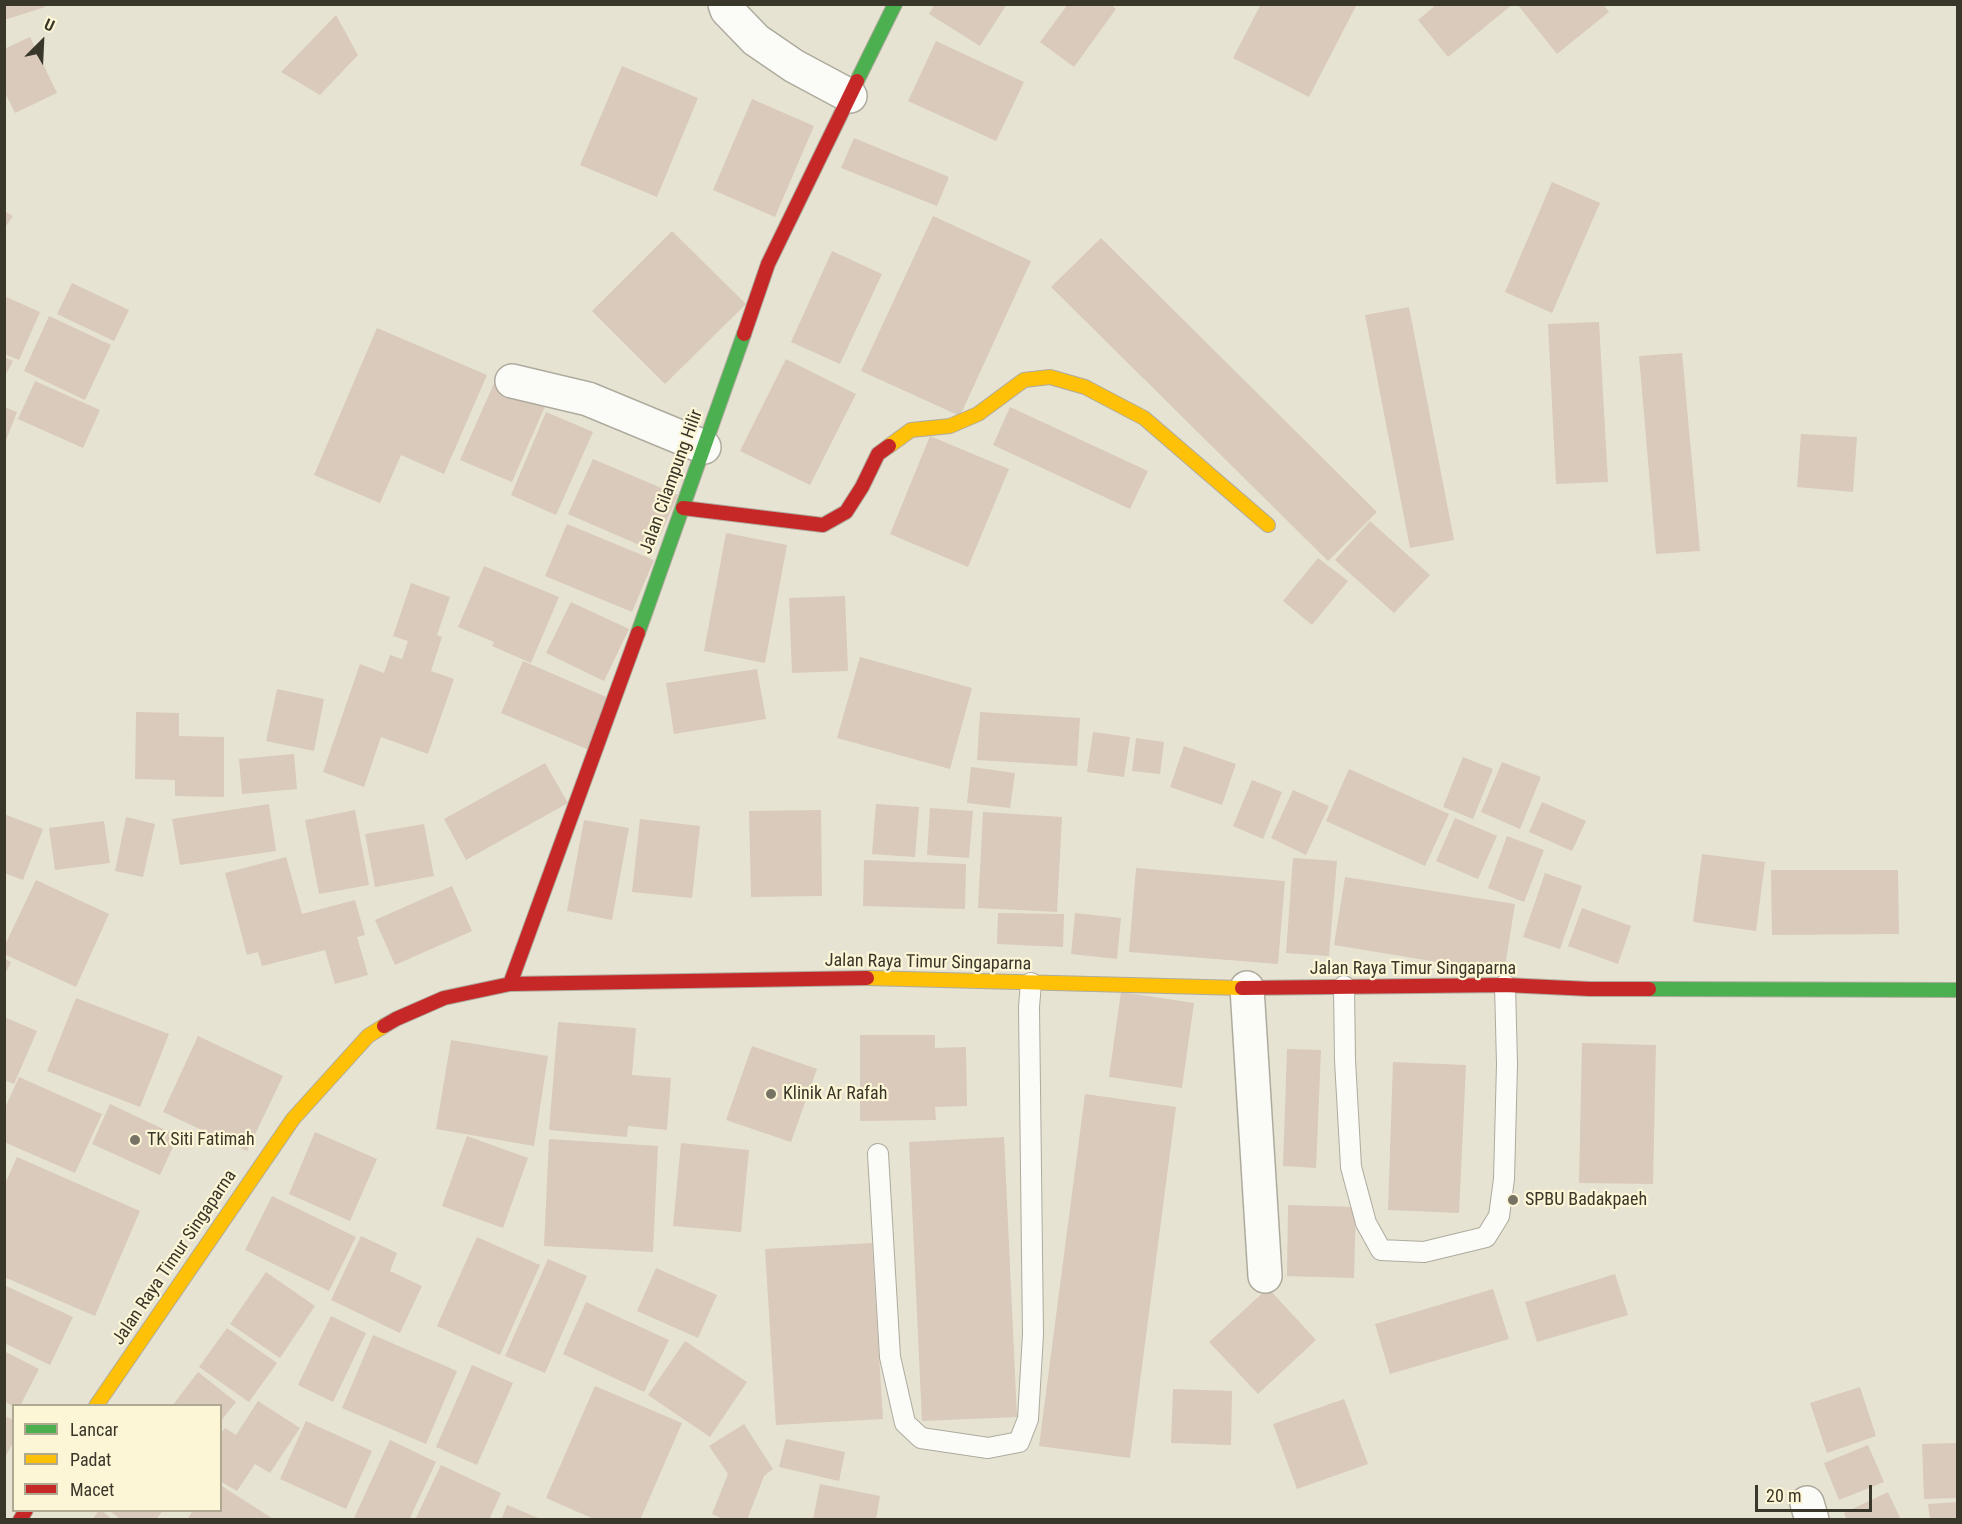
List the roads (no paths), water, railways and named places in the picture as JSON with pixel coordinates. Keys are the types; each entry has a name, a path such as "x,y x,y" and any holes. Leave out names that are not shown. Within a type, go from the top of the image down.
{"main road":[{"name":"Jalan Cilampung Hilir","path":"510,984 768,264 895,4"},
{"path":"682,508 823,525 846,512 862,487 878,454 911,430 950,426 978,414 1024,380 1050,377 1085,387 1144,418 1268,525"},
{"name":"Jalan Raya Timur Singaparna","path":"97,1404 293,1119 368,1036 396,1019 444,998 510,984 882,978 1247,988 1505,986 1602,989 1958,990"}],"street":[{"path":"725,4 727,10 756,40 794,66 850,96"},
{"path":"512,381 588,399 704,447"},
{"path":"1247,988 1265,1276"}],"lane":[{"path":"878,1154 890,1358 905,1423 921,1438 988,1448 1019,1442 1029,1419 1033,1334 1029,1007 1031,983"},
{"path":"1344,986 1345,1060 1351,1167 1366,1223 1381,1250 1424,1252 1486,1237 1499,1216 1504,1179 1507,1087 1505,986"}],"place":[{"name":"Klinik Ar Rafah","path":"771,1094"},
{"name":"TK Siti Fatimah","path":"135,1140"},
{"name":"SPBU Badakpaeh","path":"1513,1200"}]}
